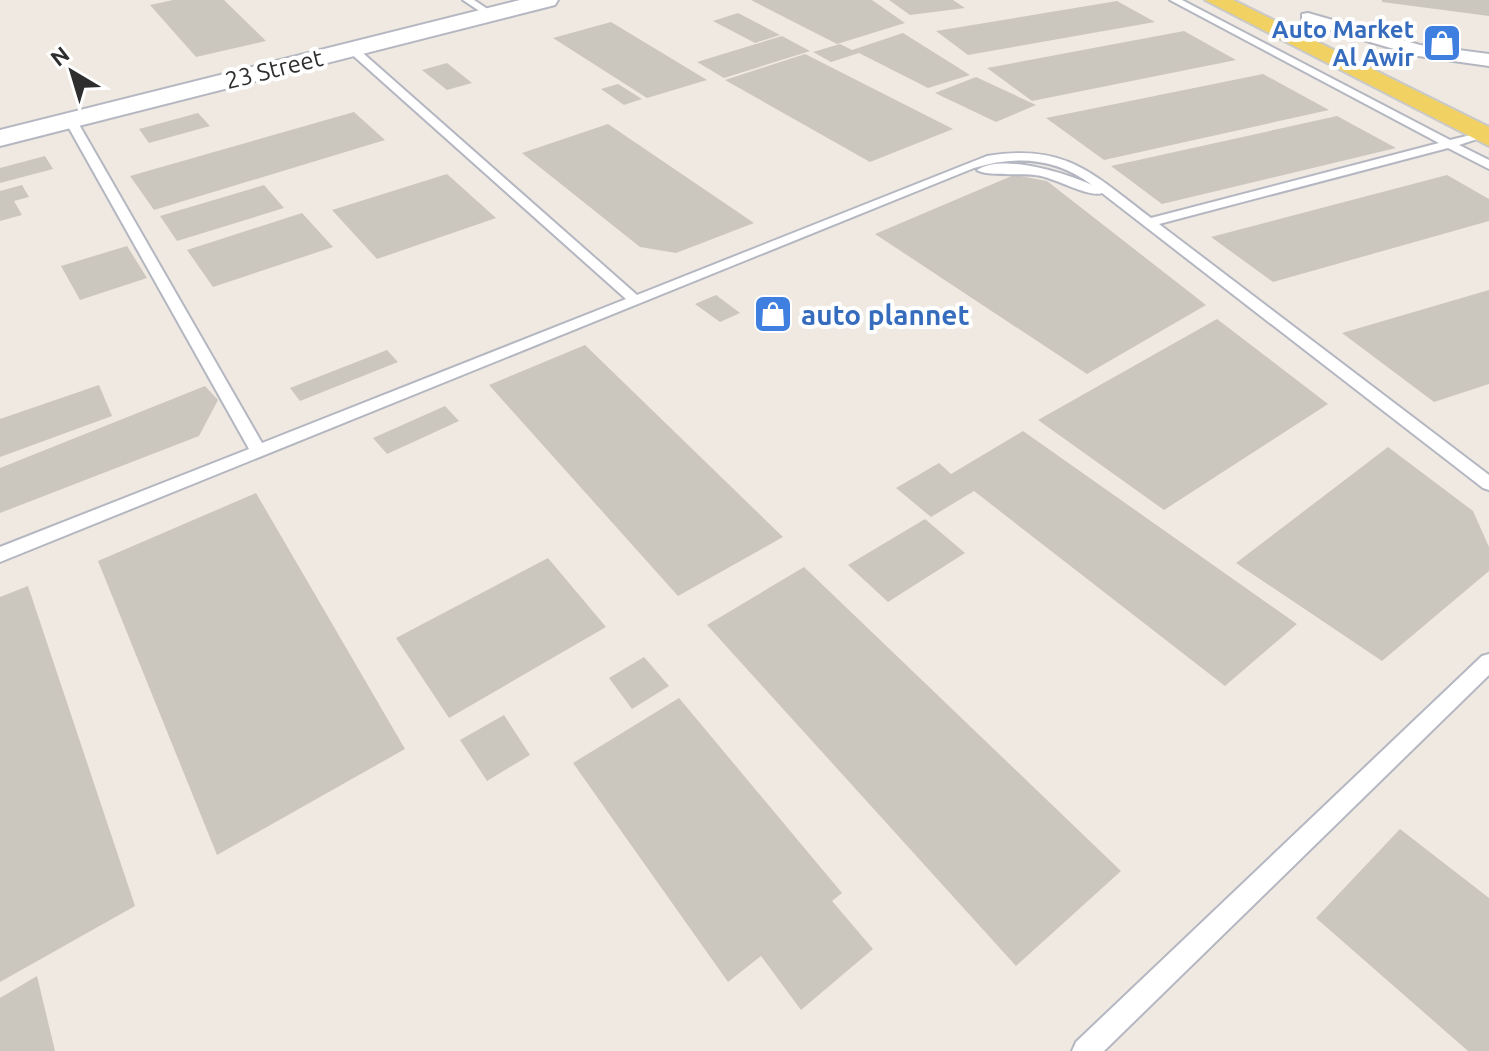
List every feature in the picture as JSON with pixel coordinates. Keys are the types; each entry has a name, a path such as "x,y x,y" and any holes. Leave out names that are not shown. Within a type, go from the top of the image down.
{"main road":[{"path":"1269,0 1419,73"},
{"path":"1199,3 1486,137"}],"street":[{"name":"23 Street","path":"0,138 352,49 479,7 547,0"},
{"path":"1308,18 1387,43 1489,60"}],"lane":[{"path":"1199,3 1489,165"},
{"path":"352,49 635,300"},
{"path":"71,121 259,452"},
{"path":"1148,223 1486,137"},
{"path":"0,555 934,181 980,170 1035,169 1062,176 1124,205 1489,484"},
{"path":"1085,1051 1489,662"}],"building":[{"path":"173,0 224,0 266,41 196,57 150,5"},
{"path":"751,0 872,0 905,23 837,44"},
{"path":"889,0 953,0 965,8 910,15"},
{"path":"1489,0 1489,16 1382,2"},
{"path":"1117,1 1155,22 968,55 936,31"},
{"path":"738,13 780,35 755,43 713,21"},
{"path":"611,22 707,80 647,98 553,38"},
{"path":"1184,31 1236,60 1032,101 987,68"},
{"path":"903,33 970,75 928,88 859,53 831,62 813,52 840,44 852,50"},
{"path":"782,36 810,51 724,78 697,62"},
{"path":"805,54 953,129 870,162 725,80"},
{"path":"447,63 472,83 447,90 422,70"},
{"path":"1263,74 1329,110 1104,160 1046,118"},
{"path":"976,77 1036,105 996,122 935,93"},
{"path":"618,84 642,99 624,105 601,89"},
{"path":"354,112 385,140 154,210 130,176"},
{"path":"198,113 210,126 149,143 139,129"},
{"path":"1337,116 1396,148 1162,204 1111,166"},
{"path":"608,124 754,223 676,253 640,247 522,153"},
{"path":"45,156 53,169 0,183 0,168"},
{"path":"447,174 496,218 377,259 332,210"},
{"path":"1014,175 1047,181 1206,305 1087,374 875,234"},
{"path":"1447,175 1489,199 1489,221 1273,282 1211,237"},
{"path":"22,185 29,197 14,201 22,215 0,221 0,191"},
{"path":"264,185 284,208 177,241 160,216"},
{"path":"302,213 333,247 213,287 187,250"},
{"path":"127,246 147,278 80,300 61,266"},
{"path":"1489,290 1489,384 1434,402 1342,333"},
{"path":"716,295 740,313 720,322 695,304"},
{"path":"1217,319 1328,404 1164,510 1038,420"},
{"path":"585,345 783,537 678,596 489,385"},
{"path":"387,350 398,362 300,401 290,388"},
{"path":"99,385 112,416 0,457 0,419"},
{"path":"205,386 218,400 199,436 0,513 0,468"},
{"path":"445,406 459,421 387,454 373,438"},
{"path":"1023,431 1297,624 1225,686 974,491 931,517 896,488 939,463 951,474"},
{"path":"1388,447 1473,511 1489,547 1489,571 1382,661 1236,563"},
{"path":"256,493 405,749 217,855 98,561"},
{"path":"925,519 965,553 888,602 848,565"},
{"path":"548,558 606,627 449,718 396,638"},
{"path":"804,567 1121,871 1016,966 707,625"},
{"path":"28,586 135,906 0,982 0,597"},
{"path":"644,657 669,686 632,709 609,678"},
{"path":"679,698 842,893 832,901 873,949 801,1010 761,956 728,982 573,763"},
{"path":"504,715 530,755 487,781 460,740"},
{"path":"1400,829 1489,898 1489,1051 1468,1051 1316,918"},
{"path":"37,976 55,1051 0,1051 0,998"}],"place":[{"name":"Auto Market Al Awir","path":"1442,43"},
{"name":"auto plannet","path":"773,314"}]}
